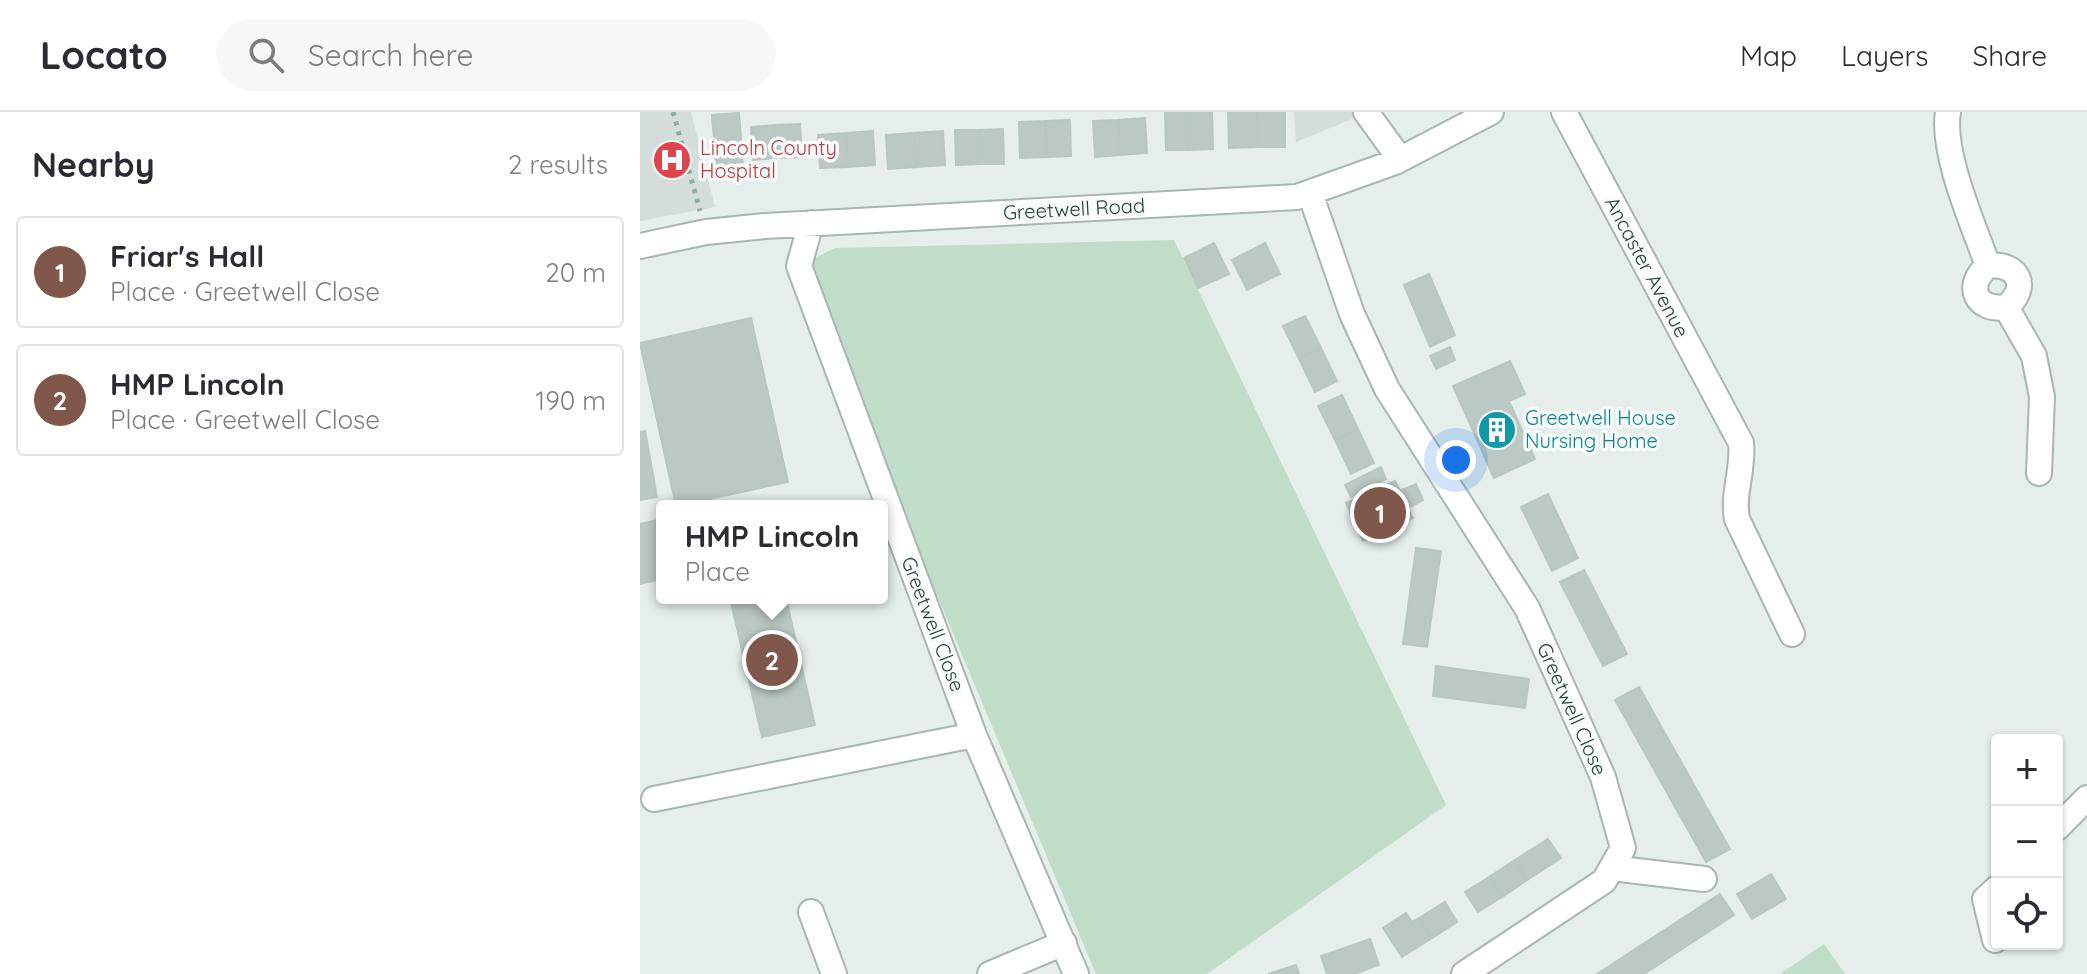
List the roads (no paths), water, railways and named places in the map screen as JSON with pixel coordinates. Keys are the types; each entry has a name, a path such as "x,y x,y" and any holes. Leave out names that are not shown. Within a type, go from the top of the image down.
{"street":[{"path":"1366,112 1400,159"},
{"name":"Greetwell Road","path":"640,246 706,232 811,223 1297,197 1400,159 1491,112"},
{"name":"Ancaster Avenue","path":"1564,112 1741,443 1743,456 1734,506 1737,519 1792,634"},
{"path":"1948,112 1946,124 1952,160 1988,266 2000,264 2011,269 2018,278 2020,289 2015,300 2006,307 2034,356 2042,397 2039,473"},
{"name":"Greetwell Close","path":"1310,193 1352,314 1387,389 1527,608 1603,777 1617,858"},
{"name":"Greetwell Close","path":"811,223 799,266 886,500"},
{"name":"Greetwell Close","path":"888,505 974,735 1076,974"},
{"path":"654,799 974,735"},
{"path":"2063,822 2087,798"},
{"path":"1464,974 1604,881 1617,858 1704,879"},
{"path":"1991,894 1985,899 1991,924"},
{"path":"811,912 834,974"},
{"path":"990,974 1064,943"}],"place":[{"name":"Lincoln County Hospital","path":"672,160"},
{"name":"Greetwell House Nursing Home","path":"1497,430"},
{"name":"Friar's Hall","path":"1380,513"},
{"name":"HMP Lincoln","path":"772,660"}]}
